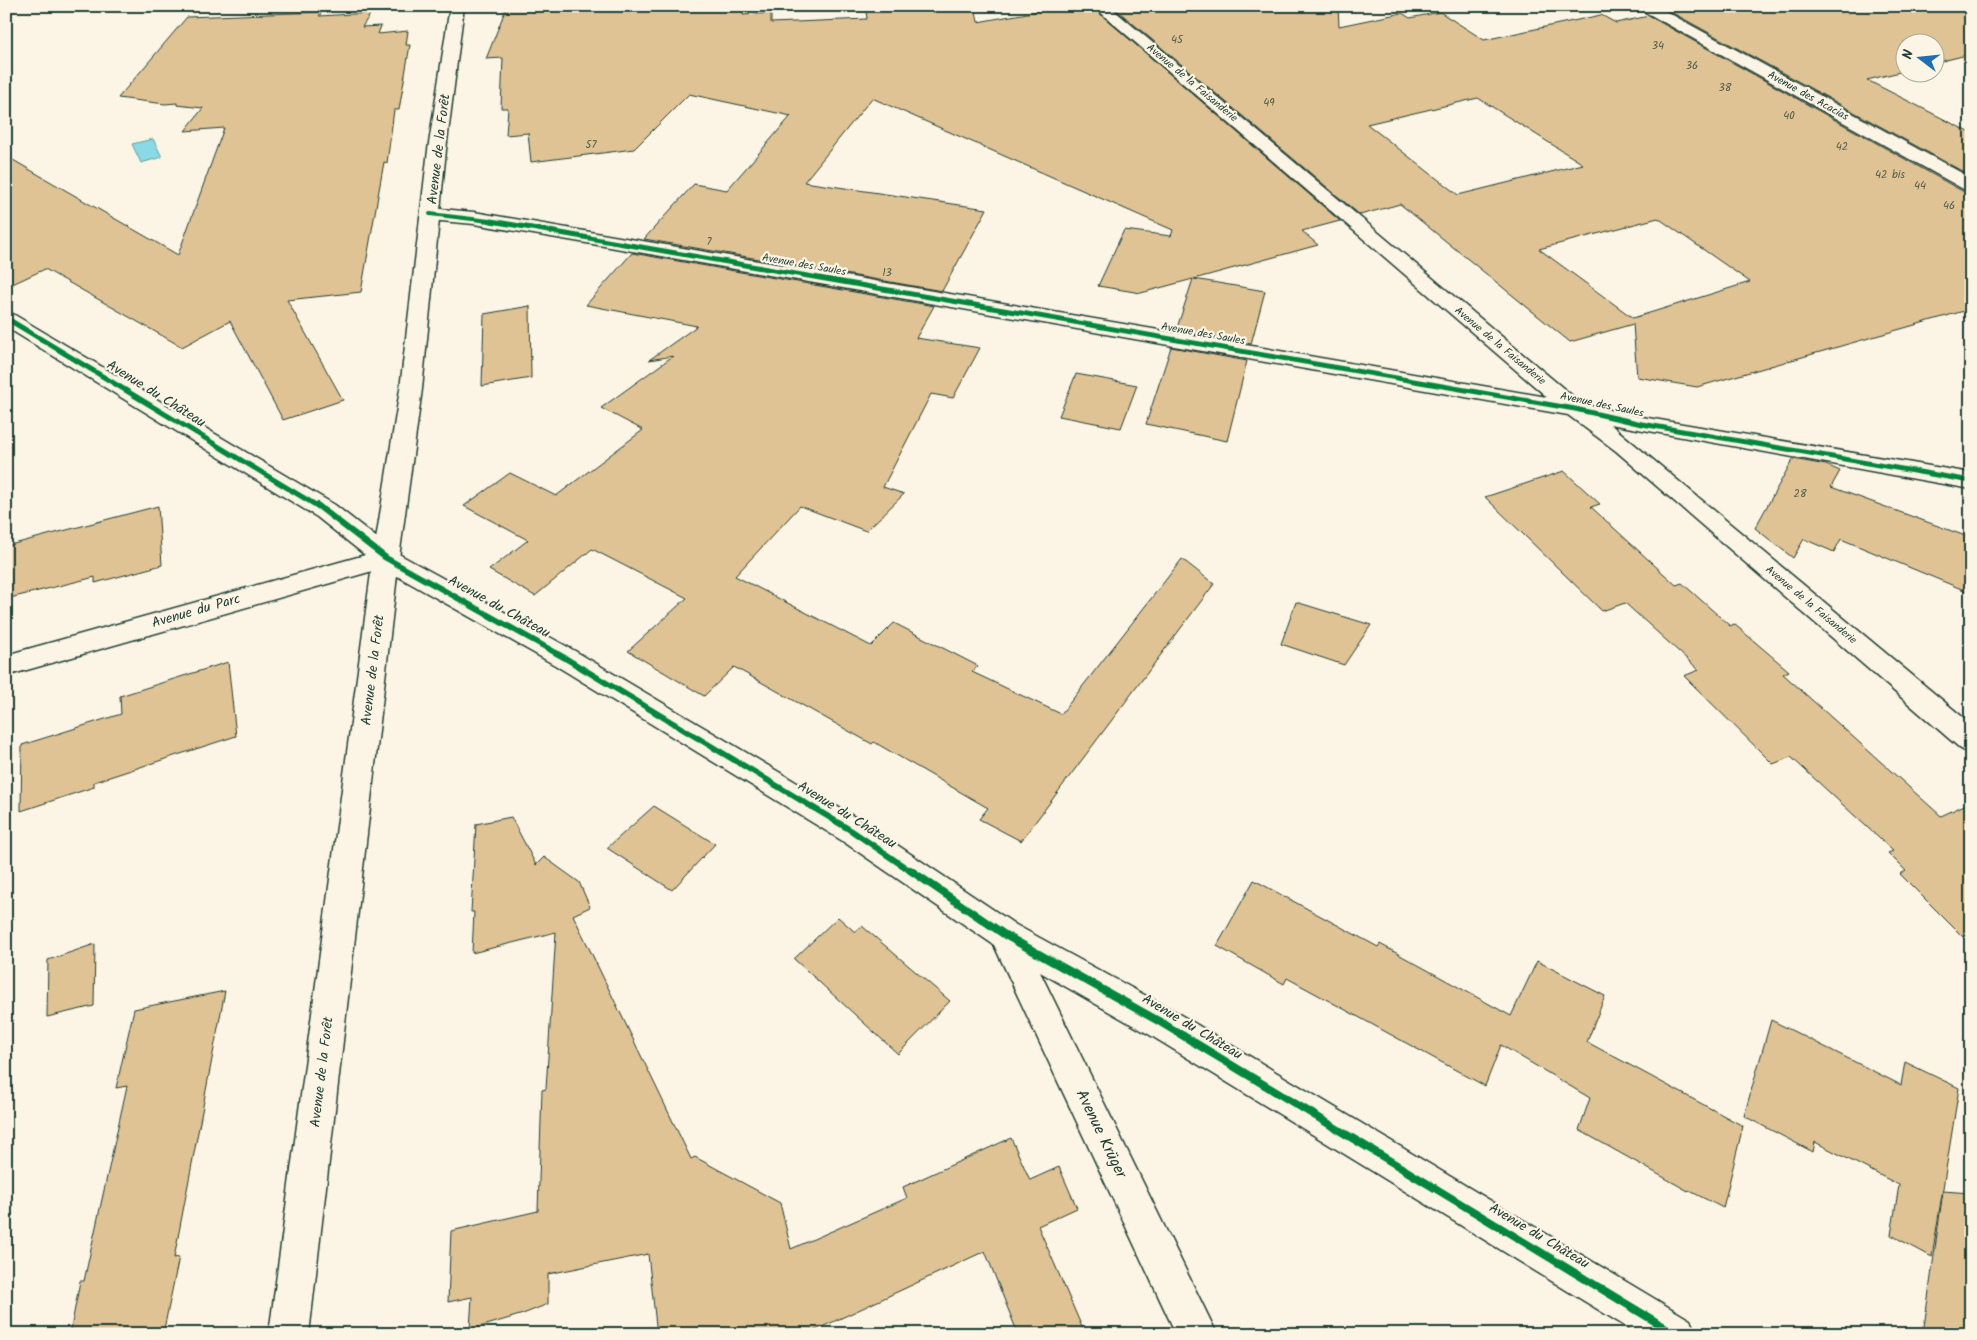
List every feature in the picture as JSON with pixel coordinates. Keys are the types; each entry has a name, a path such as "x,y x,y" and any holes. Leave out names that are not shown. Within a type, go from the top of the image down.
{"street":[{"name":"Avenue de la Forêt","path":"290,1334 386,558 411,389 437,150 457,6"},
{"name":"Avenue de la Faisanderie","path":"1100,6 1575,409 1624,446 1971,741"},
{"name":"Avenue des Acacias","path":"1645,6 1971,186"},
{"name":"Avenue des Saules","path":"430,214 474,218 608,240 1575,409 1642,424 1971,480"},
{"name":"Avenue du Château","path":"6,318 326,511 386,558 565,658 844,826 1005,935 1162,1023 1676,1334"},
{"name":"Avenue du Parc","path":"6,666 310,578 386,558"},
{"name":"Avenue Krüger","path":"1005,935 1197,1334"}],"water":[{"path":"153,139 162,157 141,163 132,144"}],"building":[{"path":"507,6 743,6 743,15 771,13 771,23 867,19 866,10 969,6 975,6 978,22 1066,6 1091,6 1340,221 1302,231 1318,245 1194,279 1265,291 1251,344 1176,331 1193,279 1141,293 1098,286 1124,230 1171,236 1173,230 872,98 804,182 987,209 942,291 644,239 694,184 727,190 791,116 689,94 634,149 531,162 528,133 506,135 508,108 501,108 503,58 486,59"},
{"path":"1112,6 1338,6 1339,26 1402,13 1410,18 1440,12 1484,40 1601,15 1616,23 1649,16 1964,192 1971,193 1971,309 1697,387 1637,377 1633,324 1570,342 1400,204 1360,215","holes":["1478,98 1583,164 1458,195 1367,124","1658,218 1750,282 1633,318 1539,249"]},
{"path":"1697,6 1971,6 1971,54 1944,61 1944,32 1894,32 1894,73 1867,80 1971,133 1971,176 1671,12"},
{"path":"322,12 319,16 371,13 362,27 381,26 378,34 408,31 406,45 410,45 399,110 394,110 387,163 384,162 361,292 287,300 343,400 283,420 230,321 182,347 45,269 6,287 6,156 178,255 224,128 185,131 203,108 177,105 177,103 165,104 118,98 187,17"},
{"path":"632,253 934,306 916,338 980,348 953,398 931,394 883,487 904,494 866,531 800,506 735,576 871,646 894,623 978,666 972,672 1061,714 1182,559 1214,584 1021,841 979,819 988,808 874,742 872,744 734,667 704,696 628,651 687,598 592,549 535,596 489,570 528,540 464,506 510,473 556,496 643,430 601,408 673,356 649,360 697,326 586,305"},
{"path":"530,306 531,378 482,386 484,314"},
{"path":"1171,347 1247,361 1227,441 1146,424"},
{"path":"1076,374 1137,385 1121,428 1059,416"},
{"path":"1793,459 1826,465 1840,471 1831,487 1971,538 1971,593 1841,539 1834,552 1804,539 1793,558 1755,528"},
{"path":"1564,471 1600,504 1591,507 1676,585 1682,583 1730,626 1734,624 1789,671 1783,674 1941,816 1971,802 1971,945 1900,874 1906,871 1888,853 1893,851 1791,757 1773,764 1684,676 1699,670 1625,603 1602,611 1485,497"},
{"path":"158,506 162,565 95,583 95,577 6,599 6,546"},
{"path":"1296,602 1371,625 1344,665 1281,644"},
{"path":"228,662 236,736 94,782 94,787 21,811 22,745 121,714 120,696"},
{"path":"654,806 715,844 672,890 607,848"},
{"path":"511,817 536,865 544,857 579,882 590,907 573,915 691,1159 695,1157 780,1203 791,1249 907,1198 903,1187 1011,1138 1030,1180 1059,1167 1077,1208 1038,1226 1085,1334 1018,1334 985,1251 807,1334 657,1334 648,1254 548,1274 548,1304 523,1314 470,1330 472,1297 448,1302 451,1231 538,1211 542,1090 546,1089 556,932 472,953 474,912 471,912 476,824"},
{"path":"1254,880 1378,947 1380,944 1511,1016 1537,961 1605,996 1587,1042 1743,1126 1723,1208 1688,1191 1579,1130 1590,1098 1501,1045 1485,1086 1287,978 1284,984 1217,946"},
{"path":"838,917 855,932 862,926 950,1001 898,1054 794,959"},
{"path":"95,944 94,1006 47,1017 48,960"},
{"path":"225,991 174,1258 179,1257 163,1334 70,1334 80,1281 84,1281 127,1086 116,1088 134,1009"},
{"path":"1771,1020 1901,1085 1905,1062 1959,1088 1932,1257 1891,1235 1899,1185 1815,1142 1813,1152 1744,1116"},
{"path":"1943,1191 1971,1193 1971,1334 1923,1334"}],"cycle path":[{"path":"430,214 474,218 598,239 1575,409 1642,424 1971,481"},
{"path":"6,318 326,511 386,558 565,658 852,831 1005,935 1162,1023 1676,1334"}]}
